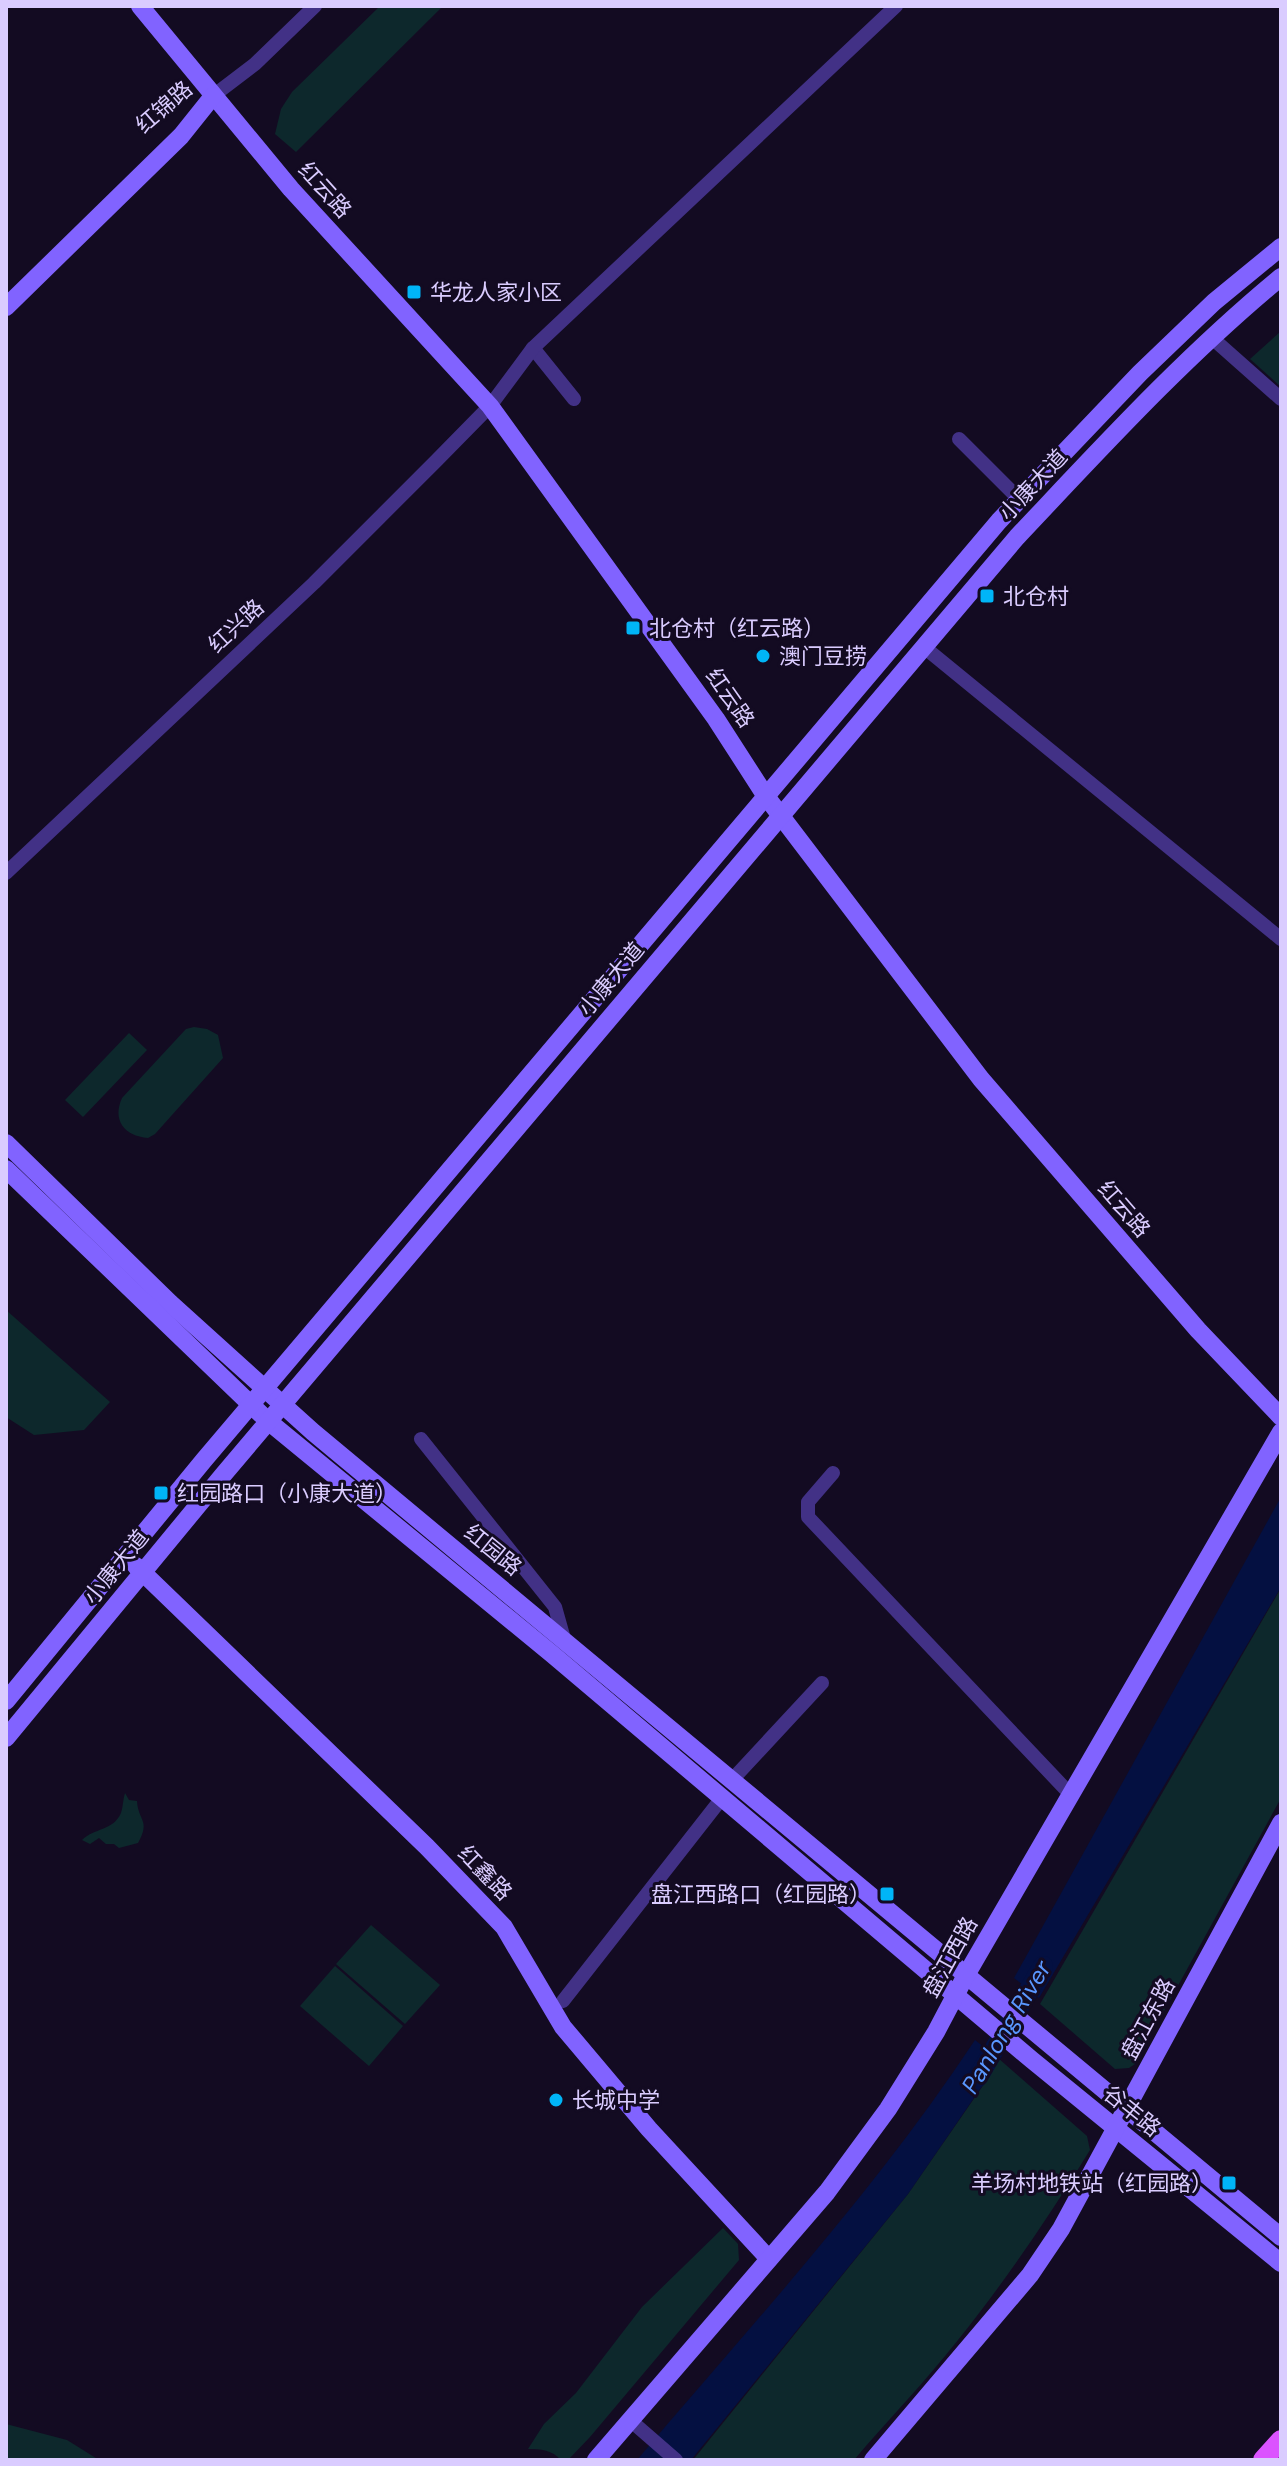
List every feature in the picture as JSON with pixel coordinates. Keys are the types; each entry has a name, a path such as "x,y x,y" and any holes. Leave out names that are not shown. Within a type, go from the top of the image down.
{"main road":[{"name":"红云路","path":"140,6 291,189 490,406 716,719 765,795 981,1079 1188,1318 1281,1417"},
{"name":"红锦路","path":"6,291 173,128 213,96"},
{"name":"红锦路","path":"6,307 181,136 213,96"},
{"name":"小康大道","path":"6,1701 264,1389 765,795 1020,500 1140,373 1214,302 1281,247"},
{"name":"小康大道","path":"6,1738 268,1421 1017,537 1156,389 1281,277"},
{"name":"红园路","path":"6,1143 170,1303 264,1389 965,1977"},
{"name":"红园路","path":"6,1169 268,1421 552,1654 955,1994"},
{"name":"盘江西路","path":"596,2460 636,2425 827,2192 888,2109 936,2032 955,1994 1281,1432"},
{"name":"红鑫路","path":"125,1556 427,1847 504,1927 563,2027 649,2129 769,2259"},
{"name":"盘江东路","path":"873,2460 1030,2275 1061,2229 1281,1823"},
{"name":"谷丰路","path":"965,1977 1281,2237"},
{"name":"谷丰路","path":"955,1994 1281,2263"},
{"path":"1263,2460 1281,2440"}],"street":[{"path":"213,96 255,64 315,6"},
{"name":"红兴路","path":"6,873 314,583 490,406 533,348 896,6"},
{"path":"1211,337 1281,399"},
{"path":"533,348 574,399"},
{"path":"959,439 1020,500"},
{"path":"924,647 1281,939"},
{"path":"421,1439 555,1607 564,1639"},
{"path":"833,1473 808,1502 808,1517 1071,1795"},
{"path":"731,1781 822,1683"},
{"path":"563,2001 722,1798"},
{"path":"636,2425 676,2460"}],"green space":[{"path":"380,6 443,6 296,152 275,134 281,109 292,92"},
{"path":"1281,331 1281,387 1250,359"},
{"path":"194,1027 218,1035 223,1058 155,1134 148,1138 132,1134 122,1126 118,1113 122,1098 186,1029"},
{"path":"129,1033 147,1050 83,1117 65,1100"},
{"path":"6,1310 110,1402 84,1430 34,1435 6,1417"},
{"path":"1281,1588 1281,1798 1135,2064 1129,2068 1115,2069 1040,2004"},
{"path":"125,1793 129,1800 137,1801 143,1821 138,1843 119,1848 99,1838 90,1844 82,1840 118,1819"},
{"path":"371,1925 440,1985 405,2024 336,1964"},
{"path":"335,1966 403,2026 369,2066 300,2006"},
{"path":"998,2058 1087,2136 1090,2150 1027,2248 976,2317 854,2460 693,2460 908,2194 991,2074"},
{"path":"723,2228 738,2244 739,2260 590,2437 568,2460 561,2460 546,2451 528,2449 544,2424 576,2393 642,2307"},
{"path":"6,2424 67,2440 99,2460 6,2460"}],"shaded area":[{"path":"1281,1497 1281,1587 1039,1998 1014,1978"},
{"path":"975,2040 998,2058 991,2073 908,2194 691,2460 637,2460 855,2203 897,2150"}],"waterway":[{"name":"Panlong River","path":"978,2077 1043,1966"}],"place":[{"name":"华龙人家小区","path":"414,292"},
{"name":"北仓村","path":"987,596"},
{"name":"北仓村（红云路）","path":"633,628"},
{"name":"澳门豆捞","path":"763,656"},
{"name":"红园路口（小康大道）","path":"161,1493"},
{"name":"盘江西路口（红园路）","path":"887,1894"},
{"name":"长城中学","path":"556,2100"},
{"name":"羊场村地铁站（红园路）","path":"1229,2183"}]}
